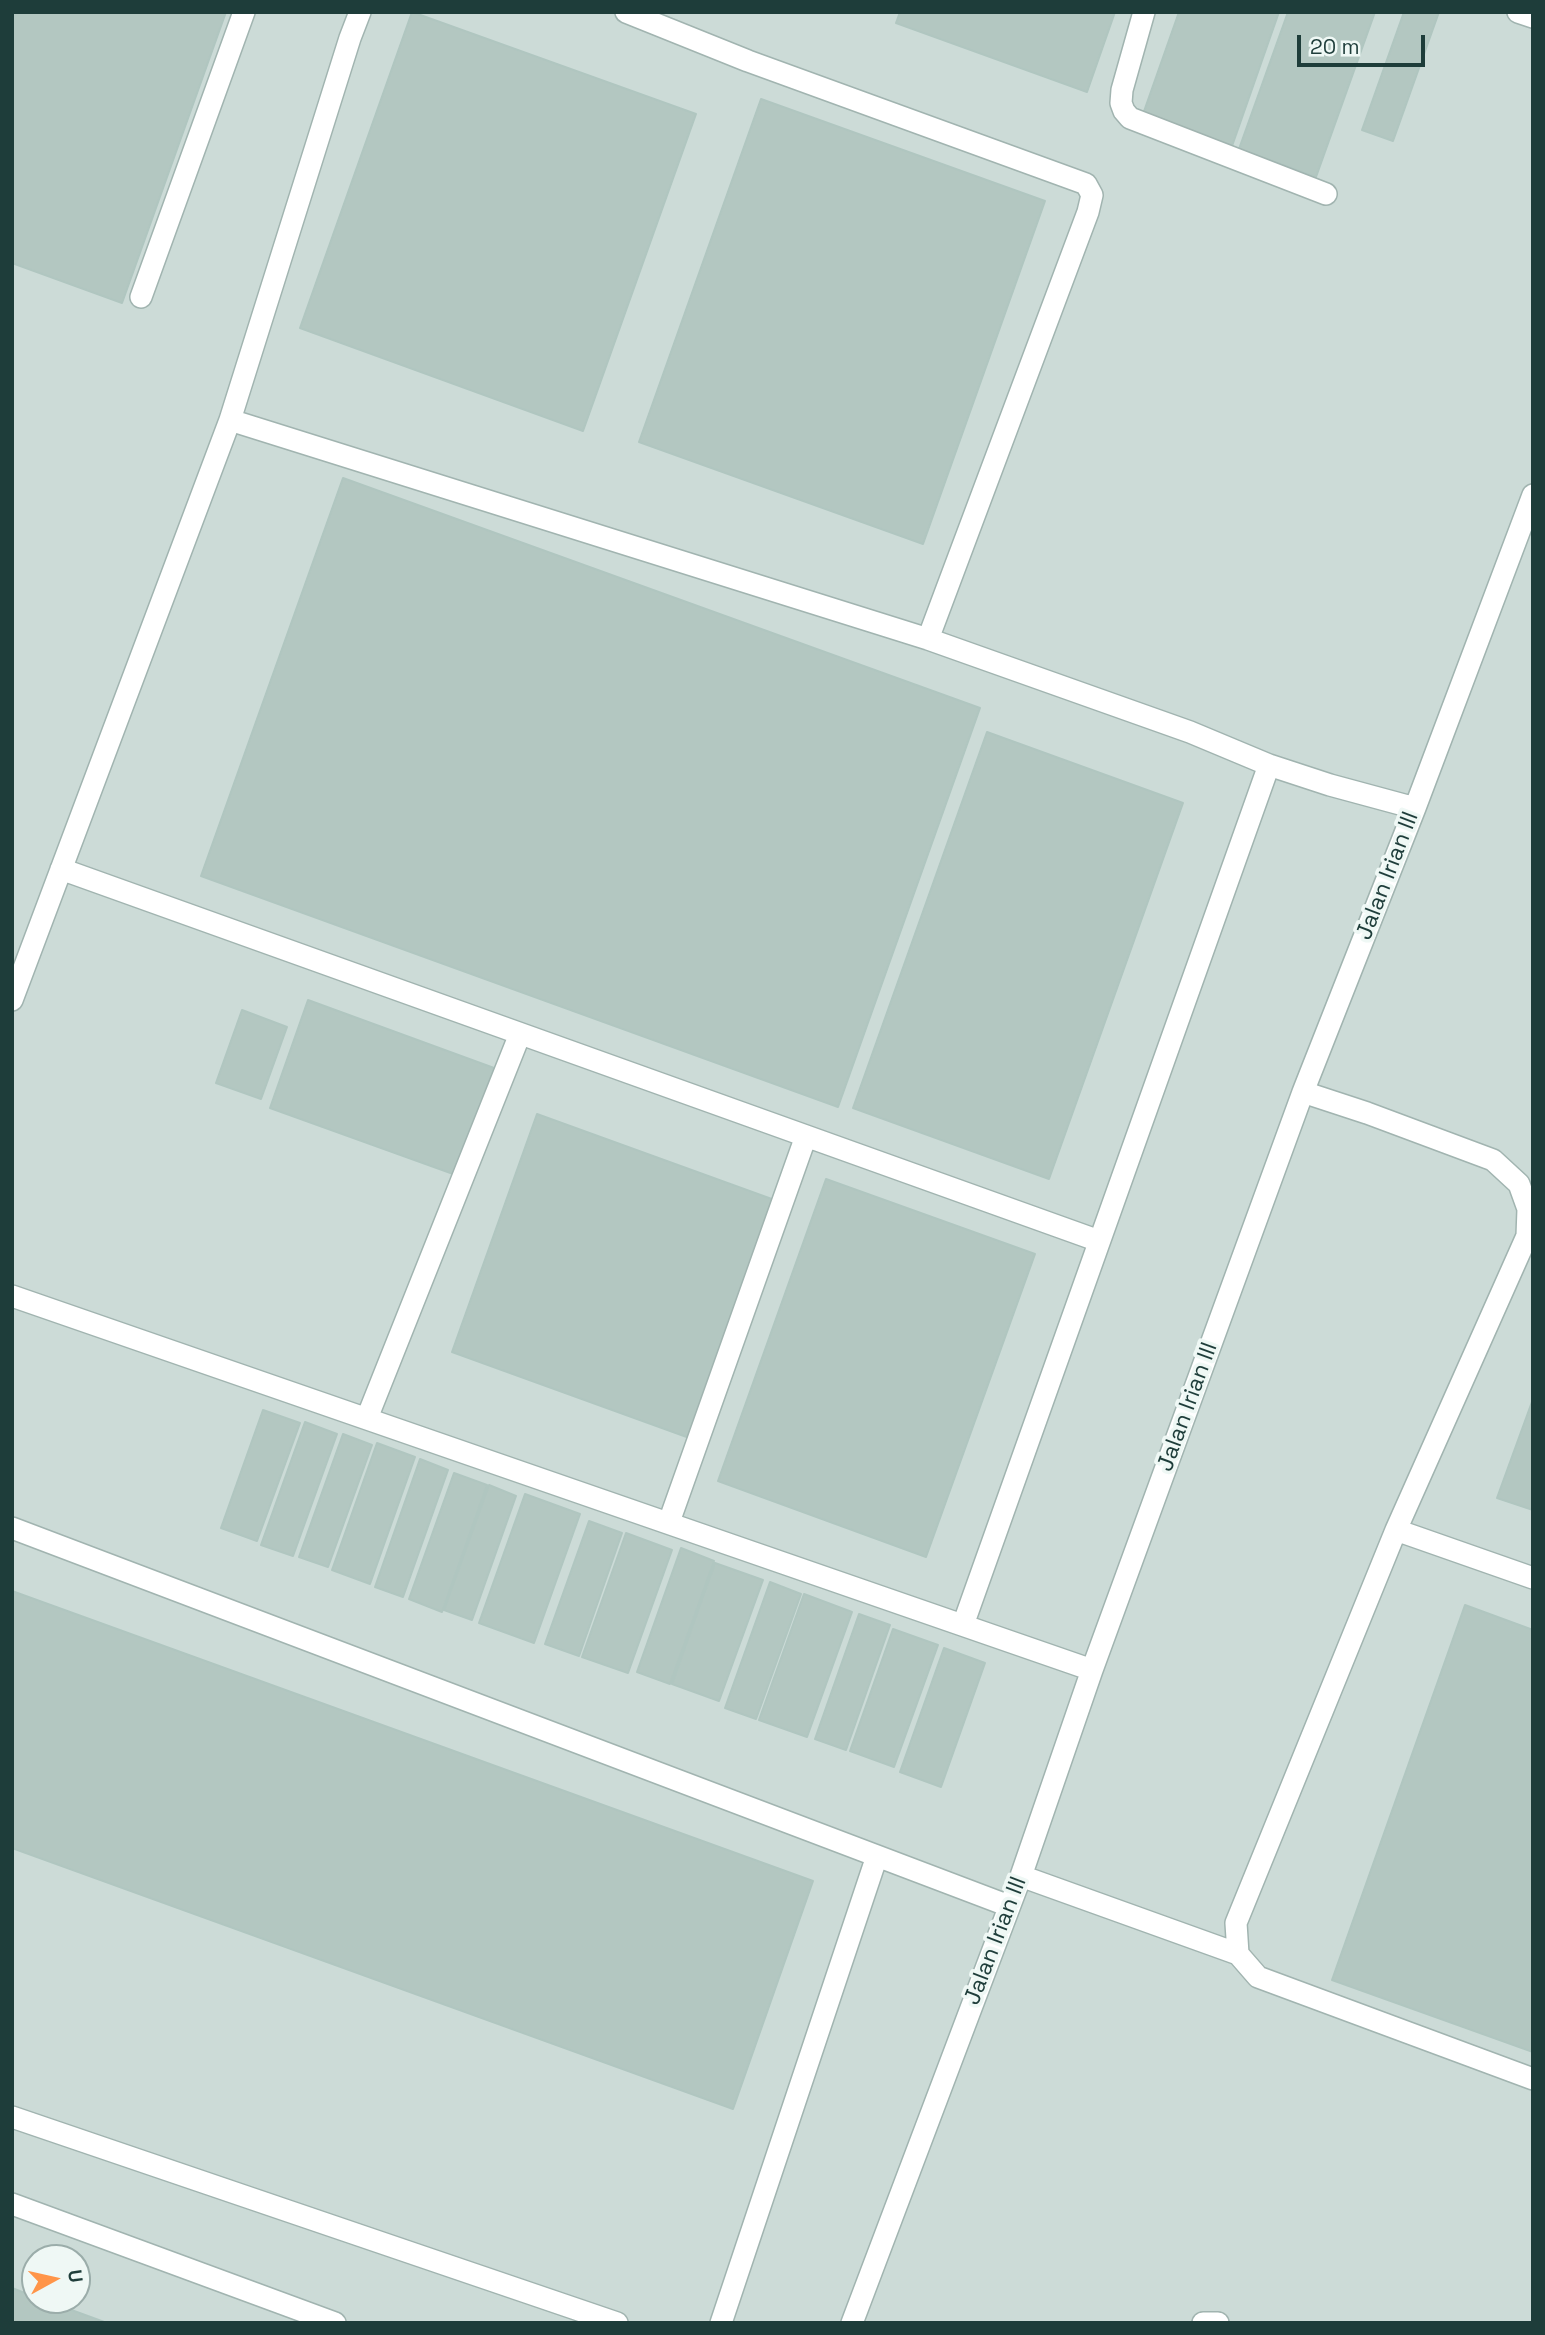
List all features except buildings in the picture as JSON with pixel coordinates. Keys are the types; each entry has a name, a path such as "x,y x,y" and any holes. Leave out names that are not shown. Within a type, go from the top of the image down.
{"lane":[{"path":"141,297 244,12"},
{"path":"12,1000 230,419 360,12"},
{"path":"626,12 748,61 1086,184 1091,195 1083,225 928,639"},
{"path":"1144,12 1122,90 1124,111 1130,118 1326,194"},
{"path":"1518,12 1533,17"},
{"path":"230,419 928,639 1191,732 1269,765 1415,808"},
{"name":"Jalan Irian III","path":"852,2323 1021,1875 1092,1670 1303,1092 1415,808 1533,495"},
{"path":"963,1625 1269,765"},
{"path":"61,869 1100,1241"},
{"path":"367,1418 520,1034"},
{"path":"1238,1954 1236,1923 1396,1530 1527,1236 1528,1209 1519,1184 1493,1160 1367,1112 1303,1092"},
{"path":"668,1522 806,1136"},
{"path":"12,1296 1092,1670"},
{"path":"12,1528 1009,1906"},
{"path":"1396,1530 1533,1578"},
{"path":"721,2323 877,1856"},
{"path":"1021,1875 1238,1954 1258,1977 1533,2079"},
{"path":"12,2117 617,2323"},
{"path":"12,2204 335,2323"},
{"path":"1203,2323 1218,2323"}],"shaded area":[{"path":"12,12 1533,12 1533,2323 12,2323"}]}
